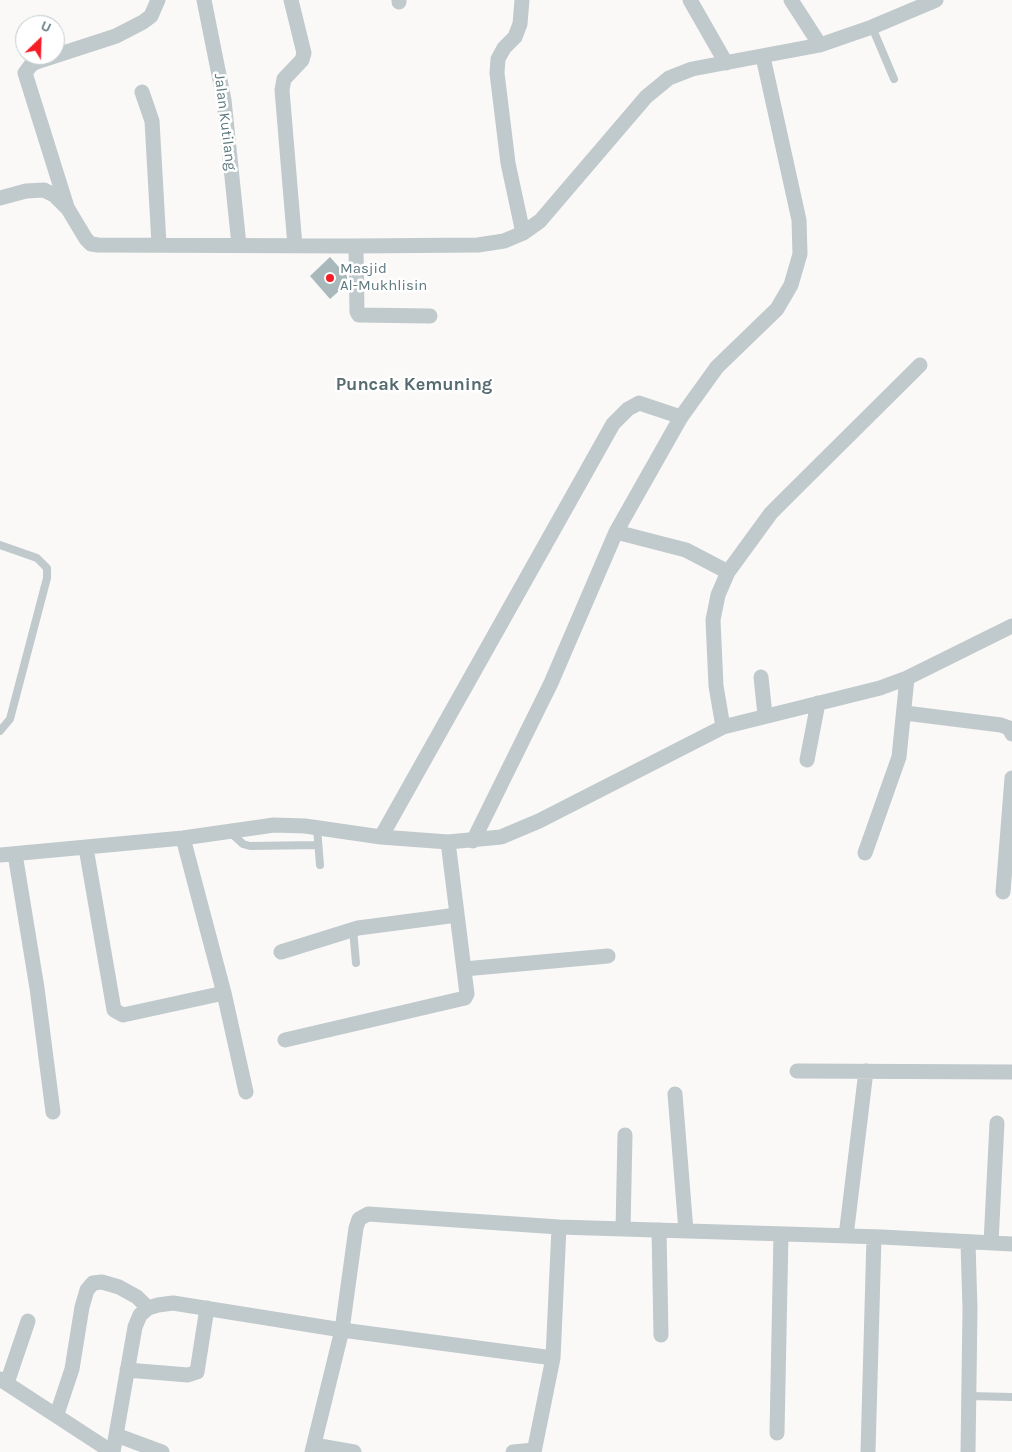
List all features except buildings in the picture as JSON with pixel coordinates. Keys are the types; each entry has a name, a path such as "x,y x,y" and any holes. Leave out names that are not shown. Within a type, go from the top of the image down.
{"street":[{"path":"68,209 26,79 27,68 36,62 116,36 151,16 158,0"},
{"name":"Jalan Kutilang","path":"204,0 224,100 239,245"},
{"path":"291,0 304,53 302,60 284,79 282,90 295,246"},
{"path":"522,0 520,24 515,37 504,48 498,59 497,73 508,163 523,233"},
{"path":"690,0 726,63"},
{"path":"791,0 820,45"},
{"path":"0,198 26,191 44,190 54,195 68,209 91,244 478,245 504,240 523,233 540,221 646,97 669,78 692,69 820,45 872,28 936,0"},
{"path":"474,840 551,683 616,532 681,417 717,367 777,309 791,285 800,254 799,220 763,57"},
{"path":"142,92 152,121 159,244"},
{"path":"356,246 357,312 359,315 430,316"},
{"path":"723,728 716,686 713,620 718,595 728,572 771,513 920,365"},
{"path":"382,837 613,424 628,409 639,403 681,417"},
{"path":"616,532 686,550 728,572"},
{"path":"53,1112 37,988 8,854 183,838 274,825 448,842 501,837 539,821 723,728 765,716 856,695 907,678 1012,626"},
{"path":"761,677 765,716"},
{"path":"865,852 899,757 905,714 907,678"},
{"path":"807,760 818,703"},
{"path":"905,714 1002,725 1009,728 1012,734"},
{"path":"1003,892 1012,778"},
{"path":"183,838 224,993 246,1092"},
{"path":"285,1040 465,998 467,994 448,842"},
{"path":"86,848 114,1010 123,1015 224,993"},
{"path":"281,952 353,929 457,915"},
{"path":"464,969 608,956"},
{"path":"797,1071 1012,1072"},
{"path":"846,1236 866,1071"},
{"path":"675,1094 686,1231"},
{"path":"991,1243 997,1123"},
{"path":"623,1229 625,1135"},
{"path":"354,1452 313,1448 342,1330 356,1228 359,1219 368,1214 559,1227 874,1237 1012,1244"},
{"path":"513,1452 534,1451 553,1358 559,1227"},
{"path":"659,1230 661,1334"},
{"path":"777,1434 781,1234"},
{"path":"868,1452 874,1237"},
{"path":"968,1242 968,1452"},
{"path":"57,1414 72,1369 82,1307 87,1290 93,1284 102,1282 119,1287 137,1297 148,1308"},
{"path":"28,1320 4,1381 57,1414 112,1452 135,1326 140,1315 148,1308 173,1303 342,1330 553,1358"},
{"path":"127,1370 188,1375 197,1372 207,1308"},
{"path":"116,1435 162,1452"}],"lane":[{"path":"872,28 894,79"},
{"path":"0,546 37,558 46,568 47,578 10,719 0,731"},
{"path":"317,828 320,865"},
{"path":"229,831 243,844 250,846 318,845"},
{"path":"353,929 356,962"},
{"path":"969,1396 1012,1397"}],"place":[{"name":"Masjid Al-Mukhlisin","path":"330,278"}],"district":[{"name":"Puncak Kemuning","path":"414,385"}]}
